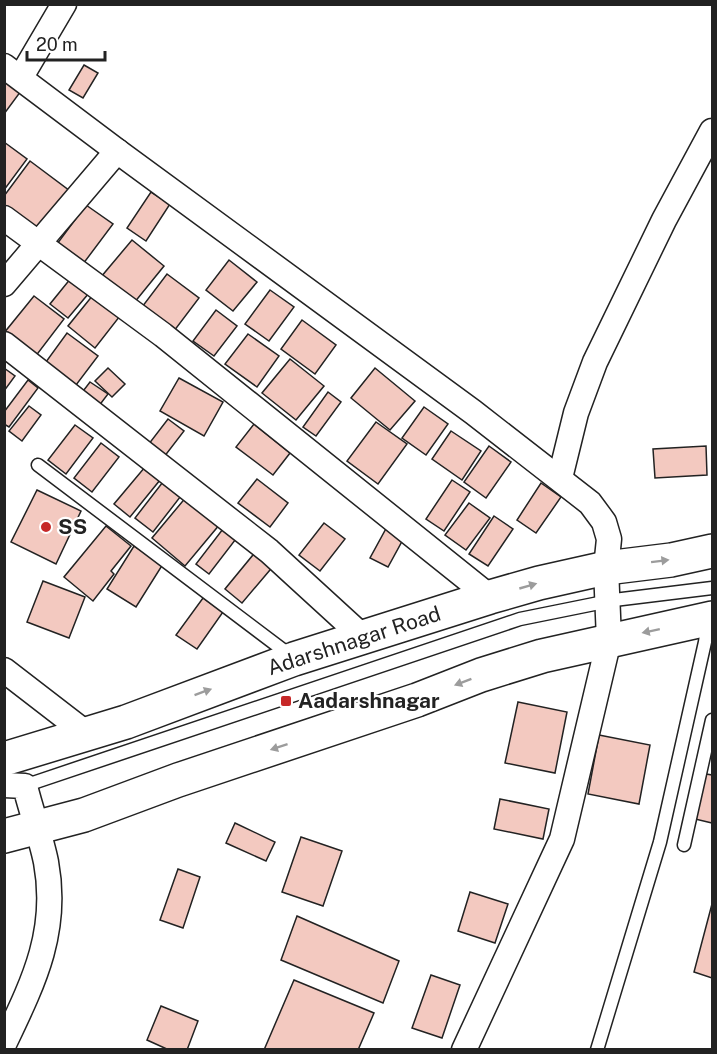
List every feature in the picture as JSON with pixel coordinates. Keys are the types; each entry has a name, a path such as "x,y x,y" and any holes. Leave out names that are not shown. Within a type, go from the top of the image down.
{"main road":[{"name":"Adarshnagar Road","path":"4,759 126,722 294,658 490,597 606,568 712,552"},
{"path":"4,836 84,815 178,780 542,656 609,640 710,623"}],"street":[{"path":"64,4 13,72 560,478 590,503 604,522 609,540 606,568 609,640 562,839 464,1050"},
{"path":"560,478 576,413 595,362 664,220 712,131"},
{"path":"4,284 117,151"},
{"path":"4,218 163,334 490,597"},
{"path":"4,344 269,551 363,637"},
{"path":"4,670 87,734"},
{"path":"4,1044 36,977 50,912 46,862 36,827 11,788"}],"lane":[{"path":"38,465 294,658"},
{"path":"11,788 520,619 607,602 710,623 660,842 597,1050"},
{"path":"684,844 712,720"}],"building":[{"path":"84,65 98,73 83,98 69,90"},
{"path":"4,79 21,91 4,114"},
{"path":"4,142 27,159 4,190"},
{"path":"30,161 70,191 41,232 4,206 4,196"},
{"path":"151,192 170,204 146,241 127,228"},
{"path":"86,205 113,224 83,264 57,244"},
{"path":"132,240 164,266 134,303 101,277"},
{"path":"229,260 257,282 233,311 206,290"},
{"path":"167,274 199,298 174,331 142,307"},
{"path":"71,278 89,293 68,318 50,304"},
{"path":"270,290 294,307 269,341 245,324"},
{"path":"93,295 120,316 95,348 68,326"},
{"path":"34,296 64,319 35,357 4,333"},
{"path":"216,310 237,326 214,356 193,341"},
{"path":"302,320 336,345 315,374 281,349"},
{"path":"67,333 98,356 73,389 43,366"},
{"path":"248,334 279,356 257,387 225,364"},
{"path":"290,359 324,386 296,420 262,393"},
{"path":"4,368 15,376 4,391"},
{"path":"108,368 125,384 112,397 95,381"},
{"path":"375,368 415,401 390,430 351,398"},
{"path":"179,378 223,402 204,436 160,411"},
{"path":"28,380 38,388 9,427 4,424 4,412"},
{"path":"90,382 108,394 95,411 77,399"},
{"path":"328,392 341,402 316,436 303,427"},
{"path":"29,406 41,415 22,441 9,431"},
{"path":"424,407 448,424 426,455 402,438"},
{"path":"168,419 184,431 164,457 148,445"},
{"path":"376,422 407,444 378,484 347,461"},
{"path":"254,424 290,453 273,475 236,447"},
{"path":"75,425 93,438 66,474 48,460"},
{"path":"451,431 481,451 462,480 432,459"},
{"path":"101,443 119,457 92,492 74,478"},
{"path":"489,446 511,462 486,498 464,482"},
{"path":"706,446 707,475 655,478 653,449"},
{"path":"145,467 160,480 130,517 114,504"},
{"path":"166,478 184,492 153,532 135,518"},
{"path":"257,479 288,503 270,527 238,503"},
{"path":"452,480 470,492 444,531 426,519"},
{"path":"541,483 561,497 536,533 517,520"},
{"name":"SS","path":"37,490 81,511 56,564 11,542"},
{"path":"187,496 220,524 185,566 152,538"},
{"path":"469,503 490,518 466,550 445,535"},
{"path":"494,516 513,529 488,566 469,554"},
{"path":"324,523 345,539 320,571 299,555"},
{"path":"226,525 239,535 209,574 196,564"},
{"path":"388,525 406,534 388,567 370,558"},
{"path":"106,526 131,546 111,571 114,574 93,601 64,577"},
{"path":"134,546 163,564 136,607 107,589"},
{"path":"257,550 275,564 242,603 225,589"},
{"path":"43,581 85,597 69,638 27,622"},
{"path":"203,598 223,612 197,649 176,635"},
{"path":"518,702 567,712 555,773 505,763"},
{"path":"599,735 650,745 639,804 588,794"},
{"path":"706,774 712,775 712,823 695,819"},
{"path":"500,799 549,809 543,839 494,829"},
{"path":"235,823 275,842 266,861 226,843"},
{"path":"301,837 342,851 323,906 282,892"},
{"path":"178,869 200,877 183,928 160,920"},
{"path":"470,892 508,904 495,943 458,931"},
{"path":"712,904 712,978 694,972"},
{"path":"297,916 399,961 383,1003 281,960"},
{"path":"431,975 460,985 442,1038 412,1028"},
{"path":"294,980 374,1013 358,1050 264,1050"},
{"path":"161,1006 198,1021 187,1050 169,1050 147,1040"}],"place":[{"name":"SS","path":"46,527"},
{"name":"Aadarshnagar","path":"286,701"}]}
